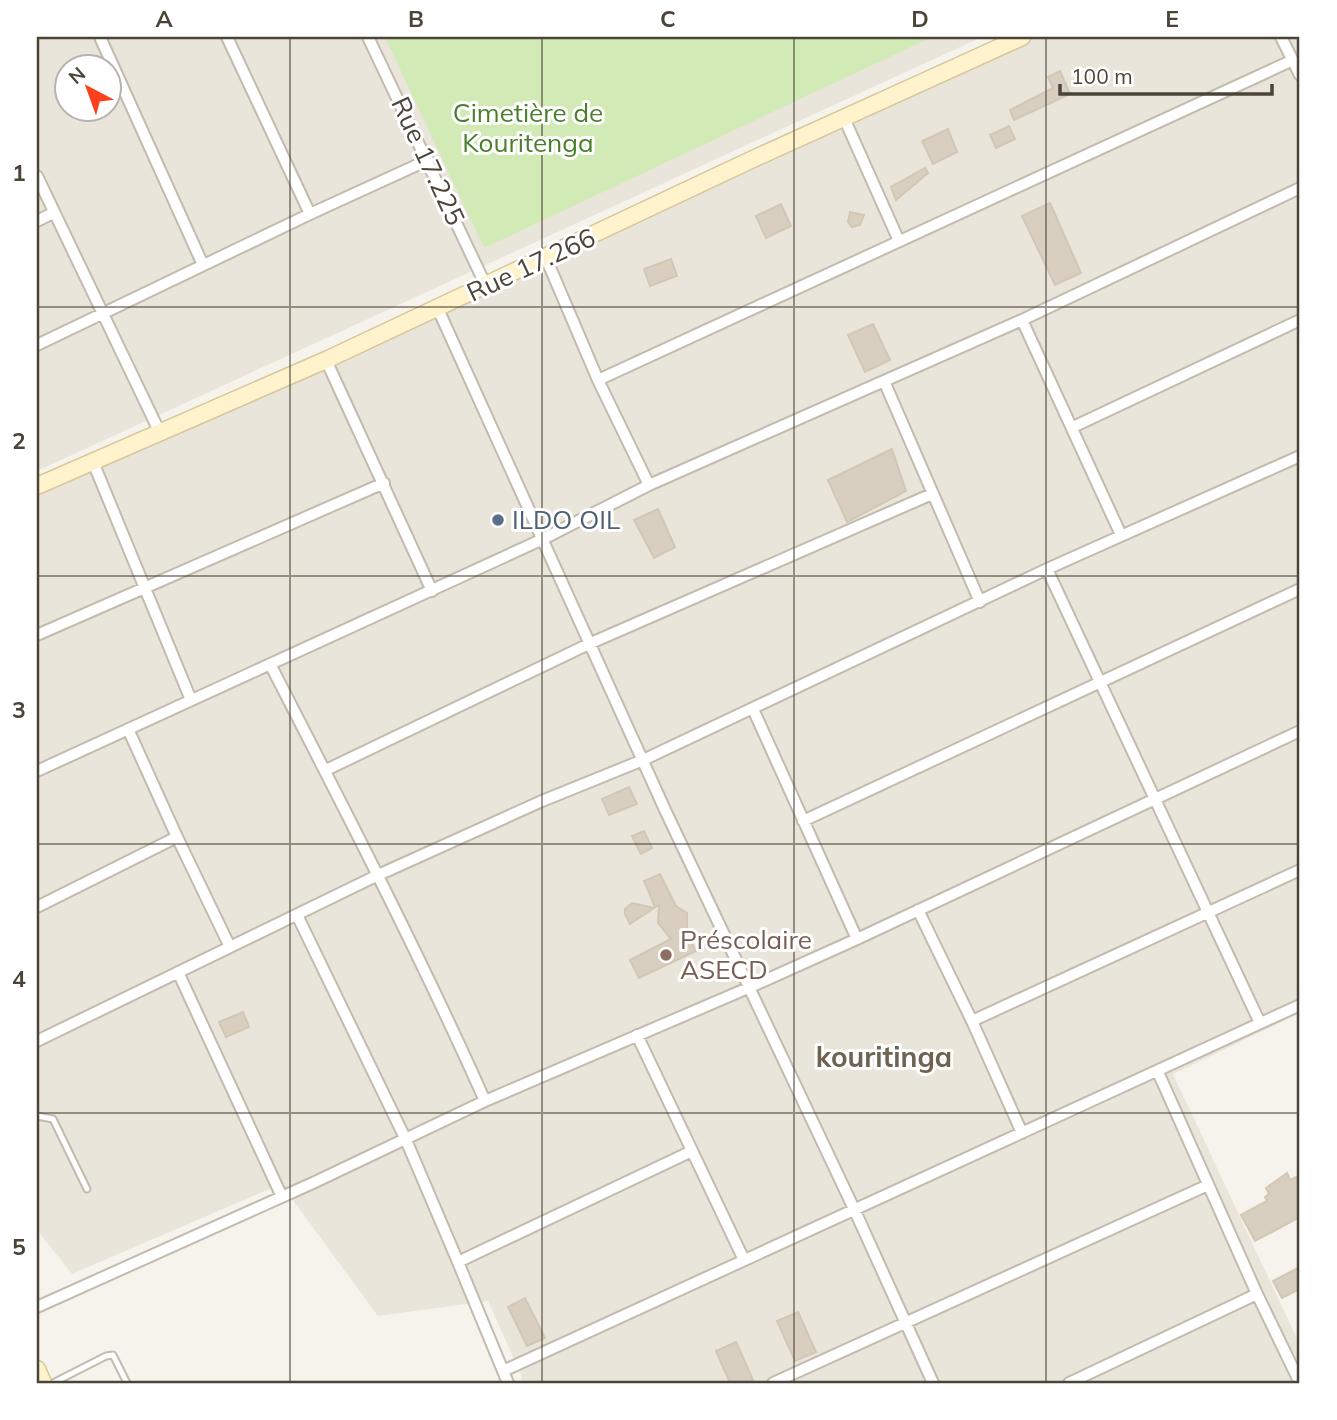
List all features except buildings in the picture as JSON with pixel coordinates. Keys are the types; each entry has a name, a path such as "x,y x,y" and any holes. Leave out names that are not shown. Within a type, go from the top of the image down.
{"main road":[{"name":"Rue 17.266","path":"37,486 438,309 1003,41 1022,37"},
{"path":"37,1369 43,1383"}],"street":[{"path":"100,37 203,265"},
{"path":"227,37 310,214"},
{"name":"Rue 17.225","path":"368,37 486,286"},
{"path":"1281,37 1300,75"},
{"path":"598,380 1293,60"},
{"path":"844,118 899,241"},
{"path":"37,345 428,160"},
{"path":"37,176 160,433"},
{"path":"37,771 432,591 649,485 1022,320 1300,188"},
{"path":"37,220 53,213"},
{"path":"546,258 598,380 649,485"},
{"path":"438,309 748,988 855,1211 933,1383"},
{"path":"1022,320 1121,535"},
{"path":"1073,427 1300,320"},
{"path":"326,360 432,591"},
{"path":"884,382 980,601"},
{"path":"37,1041 376,876 542,801 643,760 1047,569 1300,456"},
{"path":"93,462 191,700"},
{"path":"37,635 384,483"},
{"path":"326,770 591,643 932,494"},
{"path":"1047,569 1260,1023"},
{"path":"803,821 1300,589"},
{"path":"270,664 326,770 449,1021 485,1101"},
{"path":"754,709 857,939"},
{"path":"128,729 230,947"},
{"path":"37,1307 407,1140 485,1101 857,939 1300,731"},
{"path":"37,907 177,837"},
{"path":"972,1021 1300,870"},
{"path":"918,910 1022,1133"},
{"path":"297,915 407,1140 508,1383"},
{"path":"178,972 282,1197"},
{"path":"503,1371 1300,1005"},
{"path":"637,1035 744,1260"},
{"path":"1158,1072 1257,1294 1300,1383"},
{"path":"458,1262 692,1151"},
{"path":"774,1383 1208,1185"},
{"path":"1069,1383 1257,1294"}],"lane":[{"path":"37,1116 52,1119 87,1189"},
{"path":"53,1383 113,1355 127,1383"}],"shaded area":[{"path":"37,37 982,37 37,471"},
{"path":"1002,37 1300,37 1300,1013 1173,1074 1300,1345 1300,1383 521,1383 522,1377 488,1301 378,1316 281,1184 72,1274 37,1230 37,492 532,255"}],"green space":[{"name":"Cimetière de Kouritenga","path":"385,37 932,37 484,248"}],"place":[{"name":"ILDO OIL","path":"498,520"},
{"name":"Préscolaire ASECD","path":"666,955"}],"district":[{"name":"kouritinga","path":"884,1057"}]}
